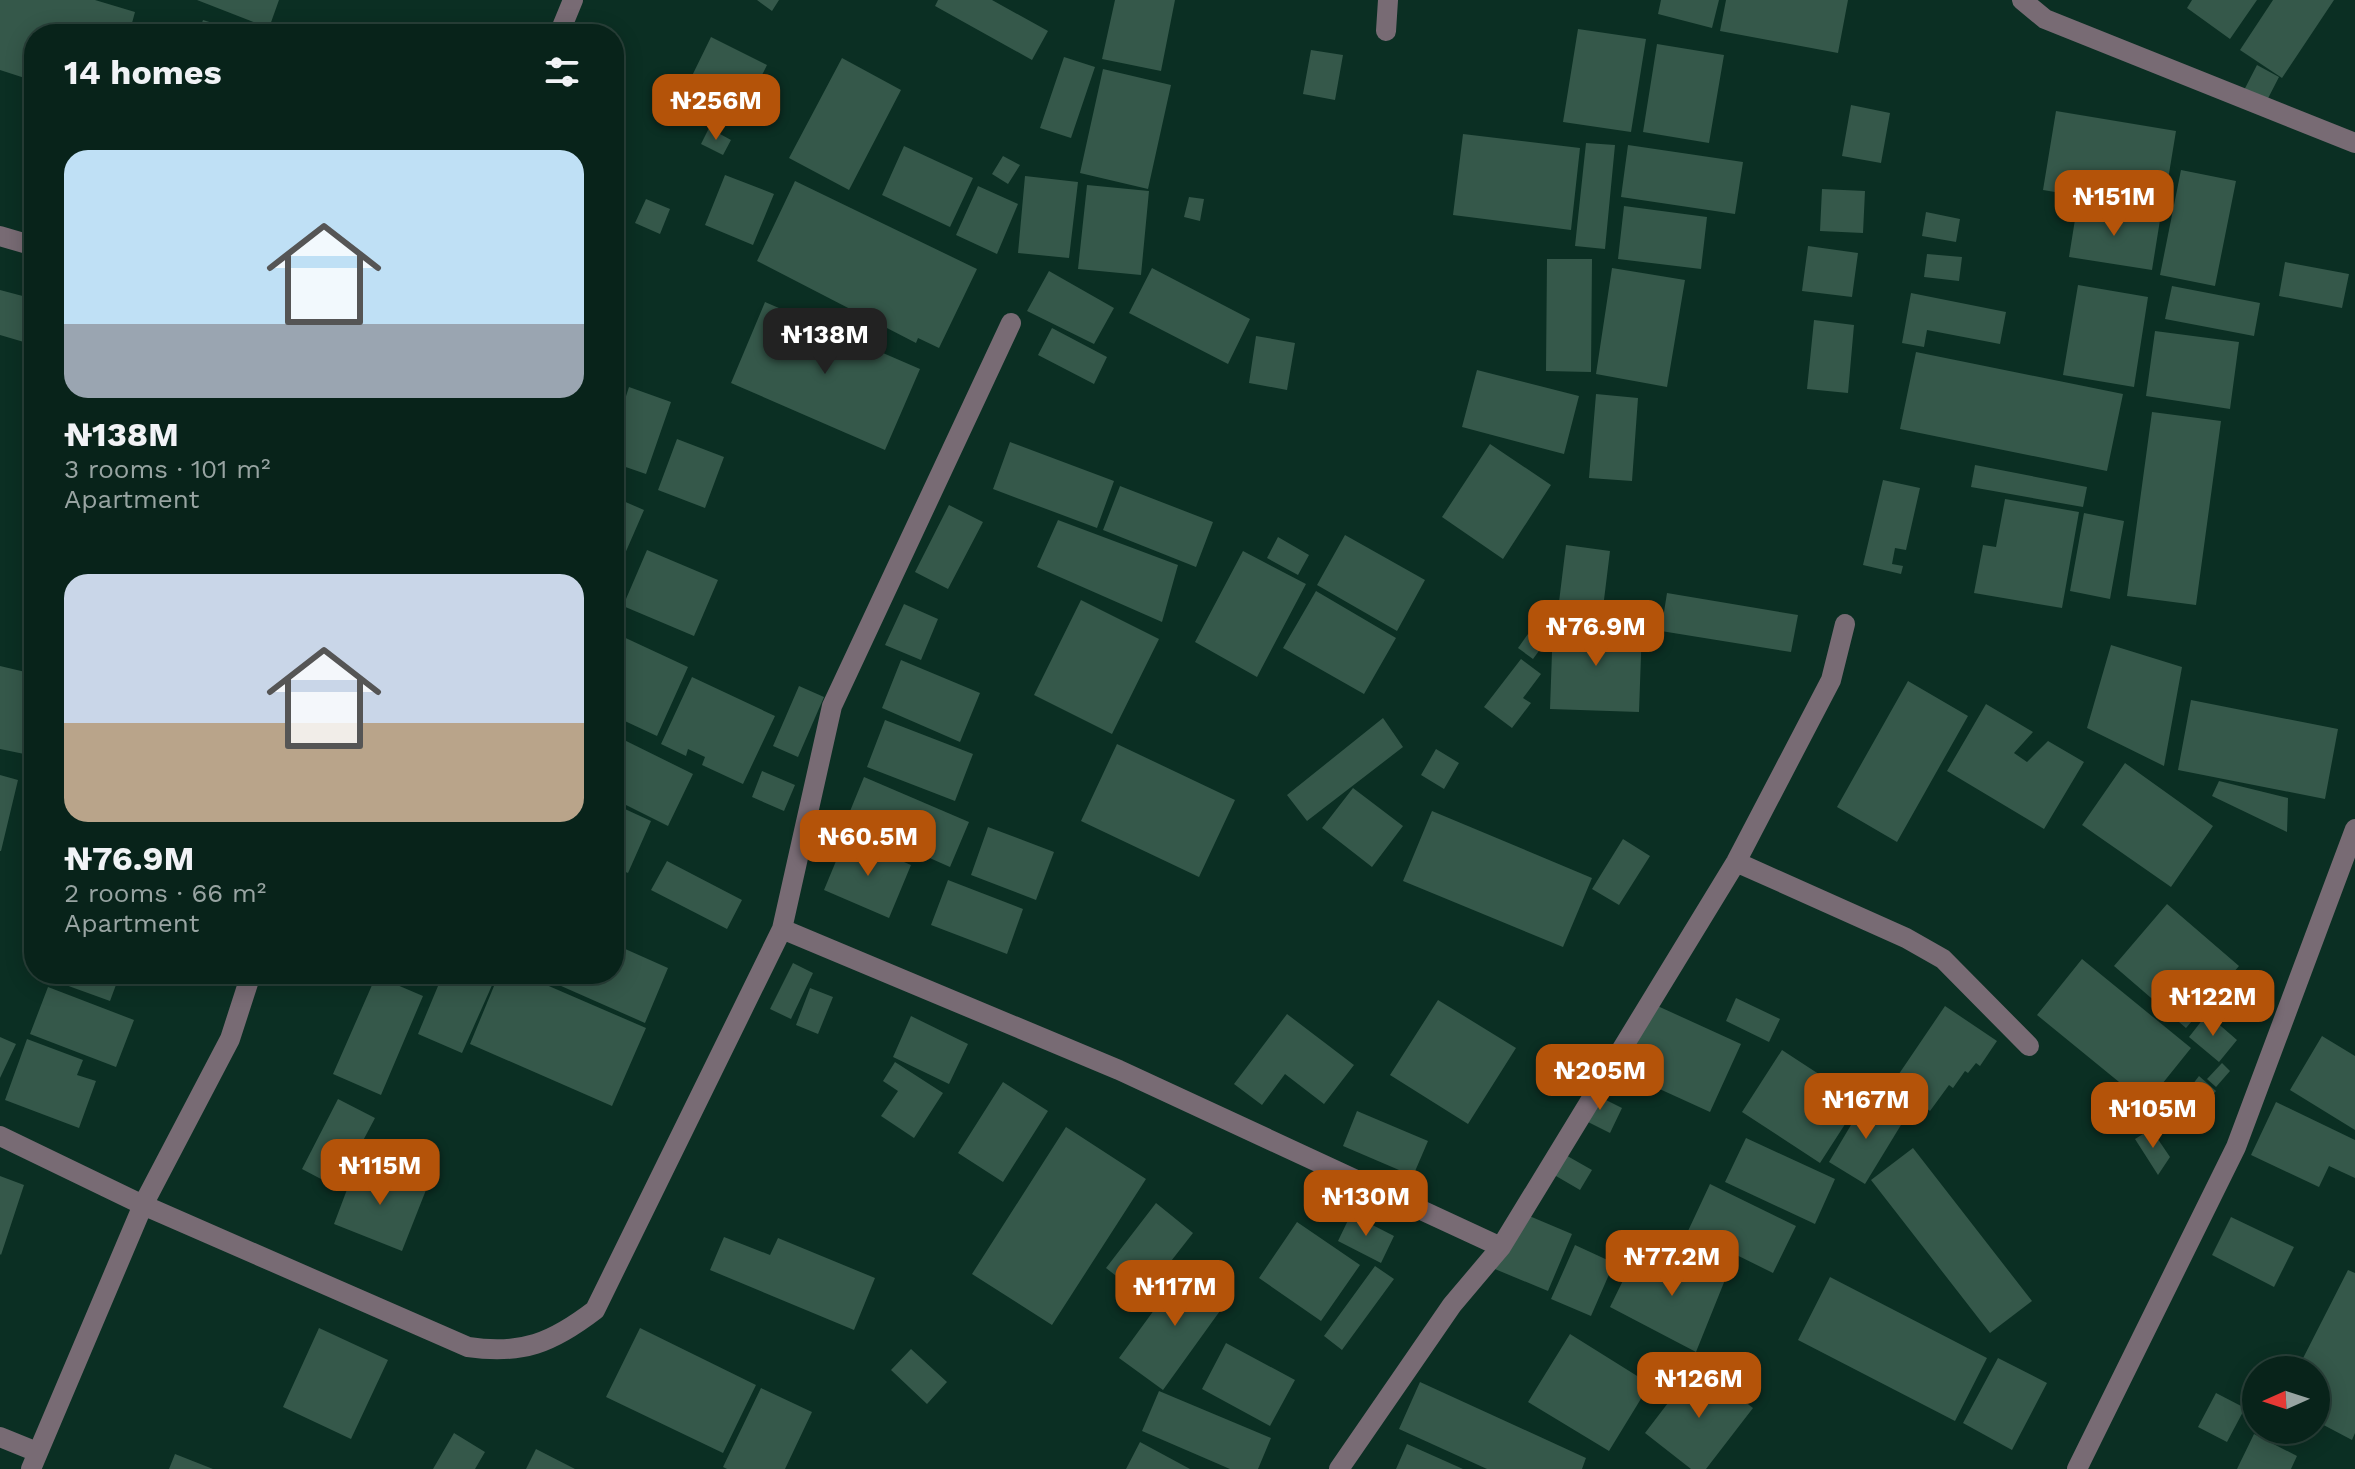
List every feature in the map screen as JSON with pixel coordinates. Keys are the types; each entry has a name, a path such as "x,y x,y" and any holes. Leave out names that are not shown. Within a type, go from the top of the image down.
{"street":[{"path":"563,24 573,0"},
{"path":"1386,31 1388,0"},
{"path":"2022,0 2045,19 2355,143"},
{"path":"0,236 24,243"},
{"path":"0,1136 143,1205 468,1347 500,1352 527,1349 570,1329 595,1310 782,929 832,706 1011,323"},
{"path":"1339,1469 1452,1305 1501,1247 1736,862 1831,680 1845,624"},
{"path":"2102,1469 2080,1464 2236,1147 2355,829"},
{"path":"1736,862 1906,938 1943,959 2029,1046"},
{"path":"782,929 1119,1070 1501,1247"},
{"path":"0,1437 34,1461 143,1205 230,1039 248,984"}],"building":[{"path":"0,0 95,0 135,12 132,24 24,24 24,78 0,70"},
{"path":"197,0 279,0 270,24 259,24"},
{"path":"757,0 779,0 772,11"},
{"path":"938,0 992,0 1048,31 1032,60 935,6"},
{"path":"1115,0 1175,0 1161,71 1102,59"},
{"path":"1661,0 1719,0 1712,28 1658,14"},
{"path":"1726,0 1848,0 1838,53 1720,31"},
{"path":"2192,0 2257,0 2230,39 2187,8"},
{"path":"2273,0 2334,0 2282,78 2240,50"},
{"path":"1578,29 1646,39 1631,132 1563,122"},
{"path":"711,37 767,65 744,111 688,84"},
{"path":"1657,44 1724,55 1709,143 1643,132"},
{"path":"1311,50 1343,55 1335,100 1303,94"},
{"path":"1064,57 1095,67 1071,138 1040,128"},
{"path":"842,58 901,90 849,190 789,158"},
{"path":"2257,65 2279,77 2262,110 2240,98"},
{"path":"1103,69 1171,85 1148,189 1080,173"},
{"path":"1851,105 1890,113 1881,163 1842,156"},
{"path":"2056,111 2176,131 2163,210 2043,190"},
{"path":"709,128 731,140 723,155 701,144"},
{"path":"1463,134 1580,148 1571,230 1453,215"},
{"path":"1586,143 1615,145 1605,249 1575,246"},
{"path":"1628,145 1743,162 1735,214 1621,197"},
{"path":"904,146 973,178 950,227 882,195"},
{"path":"1003,156 1020,165 1008,184 992,174"},
{"path":"2181,170 2236,181 2215,286 2160,275"},
{"path":"725,175 774,194 753,245 705,225"},
{"path":"1025,176 1078,182 1069,258 1018,253"},
{"path":"795,181 977,269 939,348 918,338 916,343 757,261"},
{"path":"1087,185 1149,191 1141,275 1078,269"},
{"path":"978,186 1018,204 997,254 956,235"},
{"path":"1822,189 1865,191 1863,233 1820,231"},
{"path":"1189,197 1204,199 1200,221 1184,217"},
{"path":"646,199 670,209 660,234 635,223"},
{"path":"1624,206 1707,217 1701,269 1618,259"},
{"path":"2077,207 2160,220 2152,270 2069,257"},
{"path":"1926,212 1960,219 1956,242 1922,236"},
{"path":"1808,246 1858,253 1852,297 1802,291"},
{"path":"1927,254 1962,257 1959,281 1924,277"},
{"path":"1547,259 1592,259 1591,372 1546,371"},
{"path":"2285,262 2349,274 2342,308 2279,296"},
{"path":"1152,268 1250,319 1228,364 1129,313"},
{"path":"1612,268 1685,280 1667,387 1596,374"},
{"path":"1049,271 1114,308 1094,344 1027,311"},
{"path":"2078,285 2148,297 2134,387 2063,375"},
{"path":"2172,286 2260,303 2254,336 2165,319"},
{"path":"0,290 24,296 24,342 0,335"},
{"path":"1911,293 2006,312 2000,344 1927,330 1924,347 1902,343"},
{"path":"765,302 920,369 885,450 731,383"},
{"path":"1814,320 1854,325 1848,393 1807,389"},
{"path":"1052,328 1107,357 1094,384 1038,355"},
{"path":"2155,331 2239,342 2230,409 2146,396"},
{"path":"1256,336 1295,343 1287,390 1249,383"},
{"path":"1916,352 2123,394 2107,471 1900,429"},
{"path":"1477,370 1579,396 1564,454 1462,427"},
{"path":"629,387 671,402 646,474 624,466 624,402"},
{"path":"1596,394 1638,398 1632,481 1589,478"},
{"path":"2152,412 2221,421 2196,605 2127,596"},
{"path":"677,439 724,457 705,508 658,490"},
{"path":"1010,442 1114,481 1097,528 993,489"},
{"path":"1490,444 1551,485 1503,559 1442,517"},
{"path":"1975,465 2087,487 2083,507 1971,487"},
{"path":"1883,480 1920,488 1906,550 1895,548 1892,564 1903,566 1901,574 1863,565"},
{"path":"1120,486 1213,522 1196,567 1103,530"},
{"path":"2005,499 2079,512 2062,608 1974,593 1983,545 1996,547"},
{"path":"624,501 644,510 624,556"},
{"path":"949,505 983,522 948,589 915,572"},
{"path":"2084,513 2124,521 2110,599 2070,591"},
{"path":"1058,520 1178,565 1162,622 1037,567"},
{"path":"1345,535 1425,580 1397,631 1317,585"},
{"path":"1278,537 1309,555 1298,575 1267,558"},
{"path":"1566,545 1610,551 1603,608 1559,602"},
{"path":"647,550 718,580 694,636 624,606"},
{"path":"1243,551 1306,584 1257,677 1195,642"},
{"path":"1316,591 1396,638 1364,694 1283,648"},
{"path":"1667,593 1798,615 1791,652 1661,631"},
{"path":"1081,600 1159,639 1112,734 1034,695"},
{"path":"904,604 938,619 921,660 885,645"},
{"path":"1553,624 1642,627 1639,712 1550,709"},
{"path":"1528,634 1544,644 1533,659 1518,648"},
{"path":"624,637 688,667 657,736 624,721"},
{"path":"2111,645 2182,667 2164,766 2087,728"},
{"path":"1521,659 1541,674 1523,698 1531,703 1512,728 1484,707"},
{"path":"901,660 980,693 960,742 882,708"},
{"path":"0,666 24,672 24,754 0,749"},
{"path":"692,677 775,716 743,784 702,765 705,757 688,749 686,756 661,744"},
{"path":"1908,681 1968,716 1897,842 1837,807"},
{"path":"799,686 824,697 798,757 773,746"},
{"path":"2191,700 2338,729 2325,799 2178,770"},
{"path":"1986,704 2033,732 2014,753 2027,762 2048,741 2084,762 2044,829 1947,771"},
{"path":"1383,718 1403,747 1307,821 1287,795"},
{"path":"885,720 973,754 955,801 867,767"},
{"path":"624,740 693,774 668,826 624,804"},
{"path":"1117,744 1235,800 1199,877 1081,821"},
{"path":"1436,749 1459,763 1444,789 1421,775"},
{"path":"2125,763 2213,826 2171,887 2082,825"},
{"path":"762,771 795,785 784,811 752,797"},
{"path":"0,775 18,780 1,851 0,851"},
{"path":"864,777 969,822 950,867 846,821"},
{"path":"2219,781 2288,798 2287,832 2212,796"},
{"path":"1353,788 1403,826 1372,867 1322,828"},
{"path":"624,809 651,821 628,873 624,871"},
{"path":"1432,811 1592,878 1563,947 1403,881"},
{"path":"988,827 1054,852 1036,900 971,875"},
{"path":"846,837 911,865 889,918 824,890"},
{"path":"1623,839 1650,856 1619,905 1592,889"},
{"path":"667,861 742,900 727,929 651,890"},
{"path":"948,880 1023,909 1007,954 931,925"},
{"path":"2167,904 2239,966 2186,1028 2114,966"},
{"path":"624,948 668,968 645,1023 557,984 624,984"},
{"path":"2082,959 2191,1048 2146,1104 2037,1015"},
{"path":"793,963 813,973 791,1019 770,1009"},
{"path":"63,984 116,984 110,1001"},
{"path":"372,984 395,984 423,996 381,1095 333,1074"},
{"path":"439,984 493,984 462,1053 418,1034"},
{"path":"495,984 544,984 646,1028 612,1106 470,1044"},
{"path":"48,987 134,1020 116,1067 30,1034"},
{"path":"810,988 833,997 818,1034 796,1025"},
{"path":"1736,998 1780,1019 1769,1042 1726,1021"},
{"path":"1438,1000 1516,1048 1468,1124 1390,1075"},
{"path":"1651,1003 1741,1044 1710,1112 1620,1071"},
{"path":"1945,1006 1997,1041 1980,1066 1976,1063 1968,1073 1965,1071 1953,1088 1949,1085 1930,1111 1914,1099 1906,1111 1884,1096"},
{"path":"1287,1014 1354,1065 1324,1104 1285,1074 1262,1105 1234,1084"},
{"path":"2207,1014 2237,1040 2219,1062 2189,1037"},
{"path":"911,1016 968,1044 949,1084 893,1057"},
{"path":"2322,1036 2355,1056 2355,1130 2290,1090"},
{"path":"0,1037 16,1044 0,1078"},
{"path":"27,1039 83,1060 77,1075 96,1081 79,1128 5,1100"},
{"path":"1782,1050 1860,1101 1820,1163 1742,1112"},
{"path":"895,1062 943,1093 914,1138 881,1116 898,1091 883,1081"},
{"path":"2222,1063 2230,1071 2216,1087 2207,1079"},
{"path":"2199,1076 2216,1091 2203,1106 2186,1093"},
{"path":"1003,1082 1048,1111 1003,1182 958,1153"},
{"path":"1590,1092 1622,1108 1610,1133 1578,1117"},
{"path":"1867,1098 1904,1120 1865,1184 1829,1162"},
{"path":"338,1099 375,1118 338,1188 302,1169"},
{"path":"2276,1102 2355,1140 2355,1178 2329,1166 2319,1187 2251,1155"},
{"path":"1357,1111 1428,1141 1413,1176 1343,1146"},
{"path":"1066,1127 1146,1179 1052,1325 972,1274"},
{"path":"2151,1129 2170,1157 2158,1175 2135,1139"},
{"path":"1746,1138 1835,1179 1815,1224 1725,1182"},
{"path":"1913,1148 2032,1301 1990,1333 1871,1180"},
{"path":"1555,1149 1592,1170 1580,1190 1544,1169"},
{"path":"357,1163 426,1190 402,1251 334,1224"},
{"path":"0,1176 24,1185 1,1255 0,1254"},
{"path":"1710,1184 1796,1226 1773,1273 1688,1231"},
{"path":"1156,1203 1193,1233 1143,1297 1106,1268"},
{"path":"1513,1209 1572,1234 1548,1291 1490,1267"},
{"path":"1351,1214 1394,1236 1381,1263 1338,1241"},
{"path":"2231,1217 2294,1247 2274,1287 2212,1255"},
{"path":"1297,1222 1360,1265 1321,1321 1259,1278"},
{"path":"724,1237 770,1255 778,1238 875,1278 854,1330 710,1270"},
{"path":"1575,1245 1614,1263 1591,1316 1551,1299"},
{"path":"1637,1252 1686,1277 1699,1253 1729,1270 1696,1352 1610,1307"},
{"path":"1187,1265 1230,1297 1163,1390 1119,1358"},
{"path":"1375,1266 1394,1279 1342,1350 1324,1336"},
{"path":"2348,1270 2355,1273 2355,1433 2352,1440 2330,1428 2330,1356 2304,1356"},
{"path":"1830,1277 1987,1358 1955,1421 1798,1340"},
{"path":"319,1328 388,1360 351,1439 283,1407"},
{"path":"640,1328 756,1385 723,1453 606,1397"},
{"path":"1570,1334 1650,1384 1609,1451 1528,1402"},
{"path":"1226,1343 1295,1380 1270,1426 1202,1389"},
{"path":"911,1349 947,1382 927,1404 891,1370"},
{"path":"1998,1358 2047,1383 2012,1450 1963,1423"},
{"path":"1697,1365 1753,1408 1706,1469 1691,1469 1645,1433"},
{"path":"1420,1382 1586,1458 1582,1469 1487,1469 1399,1429"},
{"path":"761,1388 812,1412 785,1469 727,1469 723,1467"},
{"path":"1159,1391 1271,1438 1258,1469 1230,1469 1142,1431"},
{"path":"2216,1393 2242,1406 2242,1414 2227,1442 2198,1427"},
{"path":"454,1433 485,1452 475,1469 433,1469"},
{"path":"1140,1442 1190,1469 1126,1469"},
{"path":"1407,1444 1463,1469 1396,1469"},
{"path":"2249,1444 2274,1444 2297,1456 2291,1469 2237,1469"},
{"path":"536,1449 575,1469 526,1469"},
{"path":"175,1454 213,1469 169,1469"}]}
